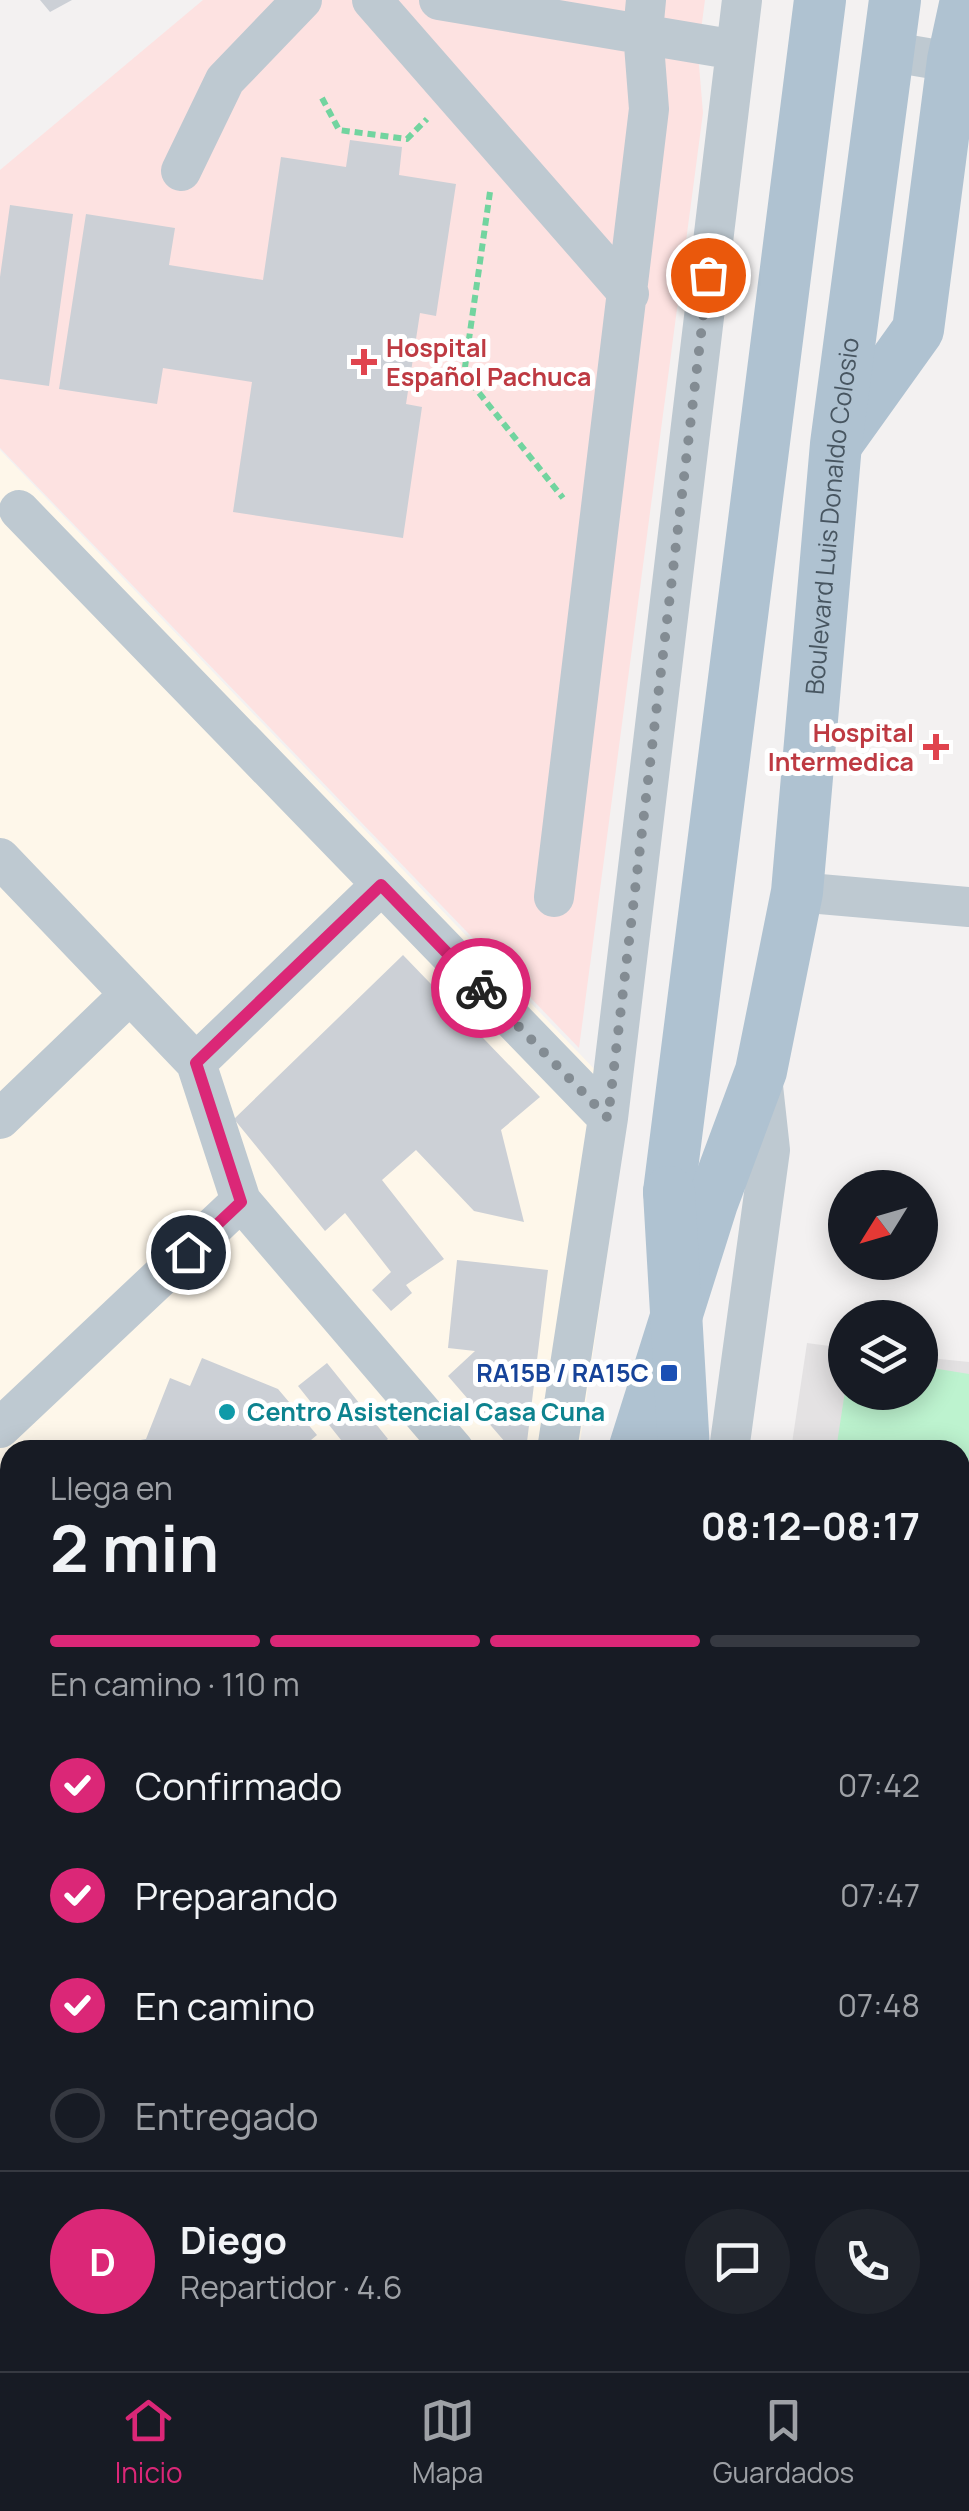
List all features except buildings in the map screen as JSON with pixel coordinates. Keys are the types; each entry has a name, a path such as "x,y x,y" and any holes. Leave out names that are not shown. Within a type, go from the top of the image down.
{"main road":[{"path":"683,1440 669,1192 820,0"},
{"name":"Boulevard Luis Donaldo Colosio","path":"637,1440 712,1203 761,1070 797,892 836,444 895,0"},
{"path":"836,444 918,330 968,0"}],"street":[{"path":"181,170 225,80 302,0"},
{"path":"372,0 629,294"},
{"path":"439,0 644,16 736,50"},
{"path":"559,1440 608,1118 742,0"},
{"path":"554,897 649,109 644,16"},
{"path":"886,51 961,62"},
{"path":"19,510 608,1118"},
{"path":"0,858 196,1063 241,1202 445,1440"},
{"path":"196,1063 381,885"},
{"path":"797,892 969,908"},
{"path":"0,1120 130,994"},
{"path":"730,1440 770,1150 761,1070"},
{"path":"0,1428 241,1202"}],"path":[{"path":"322,98 339,130 407,139 433,113"},
{"path":"489,197 464,374 598,542"}],"shaded area":[{"path":"203,0 705,0 698,53 703,113 579,1048 0,448 0,170"},
{"path":"0,450 600,1075 617,1187 580,1440 0,1440"},
{"path":"807,1343 828,1346 828,1410 938,1410 938,1359 969,1362 969,1440 792,1440"}],"green space":[{"path":"938,1369 969,1374 969,1440 838,1440 842,1410 938,1410"}],"way so far":[{"path":"481,988 608,1118 708,275"}],"place":[{"name":"Hospital Español Pachuca","path":"364,362"},
{"name":"Hospital Intermedica","path":"936,747"},
{"name":"RA15B / RA15C","path":"669,1373"},
{"name":"Centro Asistencial Casa Cuna","path":"227,1412"}],"route":[{"path":"188,1252 241,1202 196,1063 381,885 481,988"}]}
